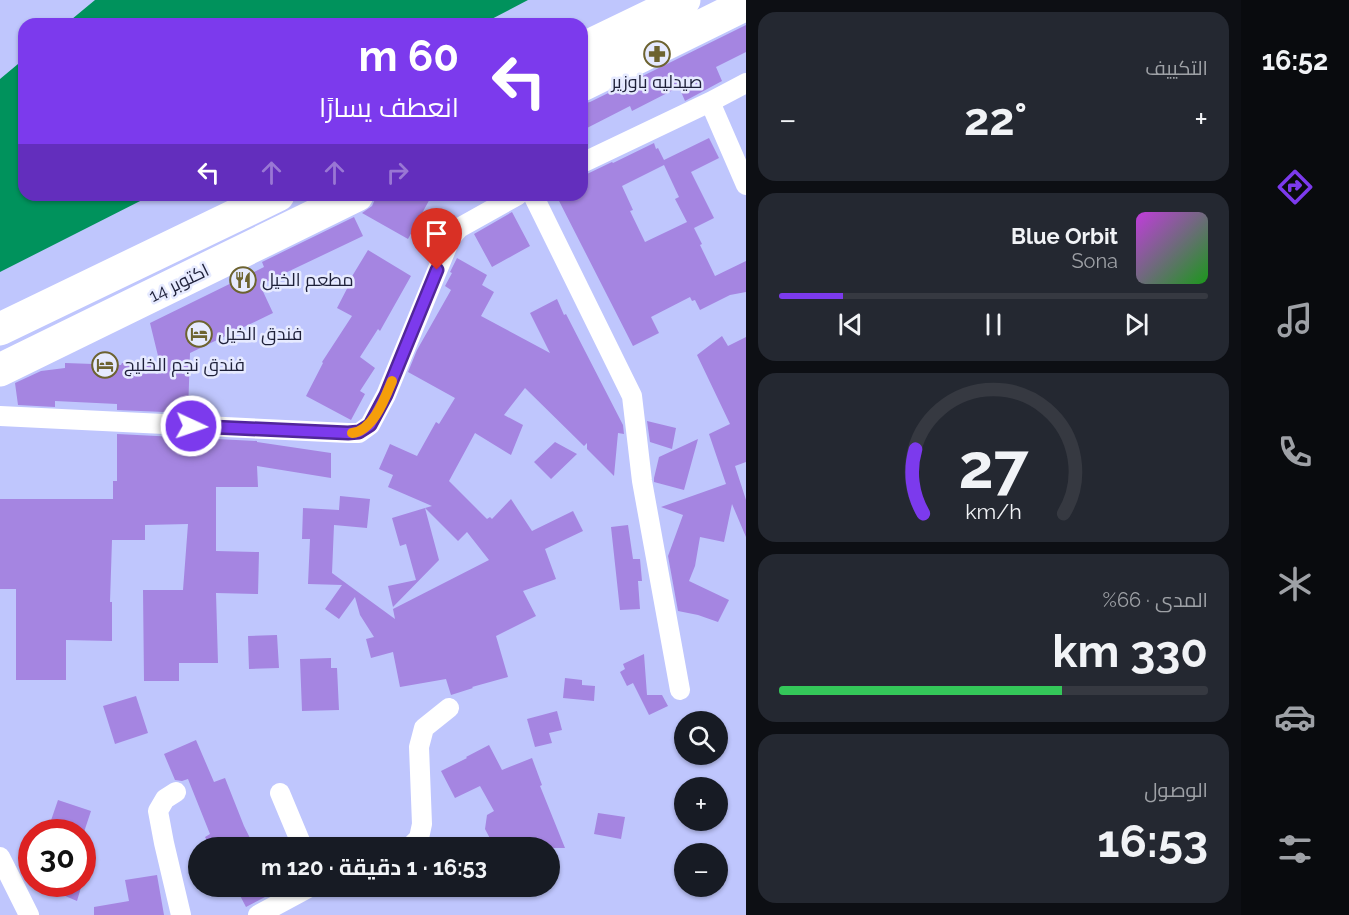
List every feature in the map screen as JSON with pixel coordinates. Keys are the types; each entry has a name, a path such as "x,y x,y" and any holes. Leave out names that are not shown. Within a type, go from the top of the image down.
{"highway":[{"path":"588,46 684,0"},
{"path":"588,82 746,4"},
{"path":"0,328 265,201"},
{"name":"14 اكتوبر","path":"0,370 345,201"}],"street":[{"path":"588,160 746,83"},
{"path":"710,102 746,185"},
{"path":"0,416 359,432 370,425 386,395 452,237 459,228 507,201"},
{"path":"536,201 632,396 642,481 680,690"},
{"path":"419,837 422,824 419,747 424,728 450,708"},
{"path":"176,792 165,799 158,811 181,915"},
{"path":"280,794 298,837"},
{"path":"0,857 29,915"},
{"path":"258,915 292,897"}],"shaded area":[{"path":"95,0 528,0 494,18 73,18"},
{"path":"18,64 18,201 140,201 0,272 0,79"}],"building":[{"path":"746,25 746,52 716,67 722,81 685,101 679,87 632,111 630,106 588,127 588,102"},
{"path":"709,138 719,158 691,172 714,218 694,228 715,276 746,261 746,292 730,295 700,310 695,300 692,301 690,297 651,317 659,333 633,346 559,201 588,201 588,174 654,143 656,149 658,148 664,160","holes":["664,165 679,197 675,199 687,222 645,242 630,211 633,210 622,186"]},
{"path":"374,201 429,201 408,239 362,213 372,206"},
{"path":"512,212 530,246 492,267 474,234"},
{"path":"354,217 363,236 260,285 273,313 190,353 188,413 117,410 117,404 55,401 55,407 18,405 15,383 41,371 65,368 65,363 160,364 150,323 264,267 262,262"},
{"path":"368,250 411,276 380,331 378,329 360,357 375,368 360,391 365,394 351,420 306,396 322,362 352,316 337,308"},
{"path":"457,258 487,275 482,285 494,292 481,316 550,353 530,313 557,299 623,425 624,434 618,433 614,476 587,449 587,443 584,446 525,388 504,415 523,425 511,455 475,433 449,481 487,519 490,517 492,519 511,499 532,531 573,511 583,531 545,549 556,579 523,591 536,616 496,636 508,677 451,695 446,679 400,687 393,652 371,658 366,639 374,637 360,615 355,597 339,619 325,609 342,585 308,584 310,539 302,539 303,508 339,510 340,496 370,499 367,528 334,525 332,573 395,619 393,609 489,560 467,532 458,541 425,508 432,506 388,487 393,475 379,469 390,444 417,456 436,422 439,424 455,398 408,372 417,350 451,290 445,286"},
{"path":"722,336 728,346 746,337 746,462 735,466 746,500 746,537 732,504 724,542 700,537 695,566 689,581 729,600 718,622 678,611 668,556 683,515 661,507 726,484 709,434 730,424 697,355"},
{"path":"647,421 676,428 672,449 650,442"},
{"path":"117,434 257,441 331,453 331,478 257,466 258,487 216,487 216,551 259,552 258,594 216,593 218,663 179,663 179,681 144,681 143,590 183,590 188,524 145,525 145,540 112,540 110,602 112,602 112,641 66,640 66,680 16,680 16,589 0,589 0,499 113,499 113,481 117,481"},
{"path":"698,439 684,490 654,482 659,457"},
{"path":"555,442 577,454 551,479 534,462"},
{"path":"425,508 439,560 393,607 388,586 416,580 406,544 400,546 392,518"},
{"path":"628,525 633,559 640,559 642,581 638,581 640,609 620,610 611,527"},
{"path":"277,635 279,668 249,669 248,636"},
{"path":"644,654 647,695 662,695 668,706 649,715 633,683 627,686 620,672 625,669 623,664"},
{"path":"331,658 331,668 337,668 339,710 302,711 300,659"},
{"path":"565,678 582,680 582,685 595,686 594,701 563,698"},
{"path":"136,696 148,733 115,744 103,706"},
{"path":"557,711 562,730 549,733 552,743 535,747 527,719"},
{"path":"196,740 214,782 225,778 250,837 205,837 210,834 188,779 175,780 164,754"},
{"path":"489,745 502,770 532,758 542,785 540,786 565,848 560,848 560,837 489,837 485,829 487,815 494,811 480,786 455,798 441,771"},
{"path":"58,800 91,811 88,819 51,819"},
{"path":"598,813 625,817 621,839 594,834"},
{"path":"157,875 164,915 94,915 94,907 129,901 125,880"},
{"path":"241,897 265,897 246,907"}],"slow traffic":[{"path":"352,433 359,432 370,425 392,381"}],"place":[{"name":"صيدليه باوزير","path":"657,54"},
{"name":"مطعم الخيل","path":"243,280"},
{"name":"فندق الخيل","path":"199,334"},
{"name":"فندق نجم الخليج","path":"105,365"}],"route":[{"path":"191,426 359,432 370,425 386,395 437,270"}]}
